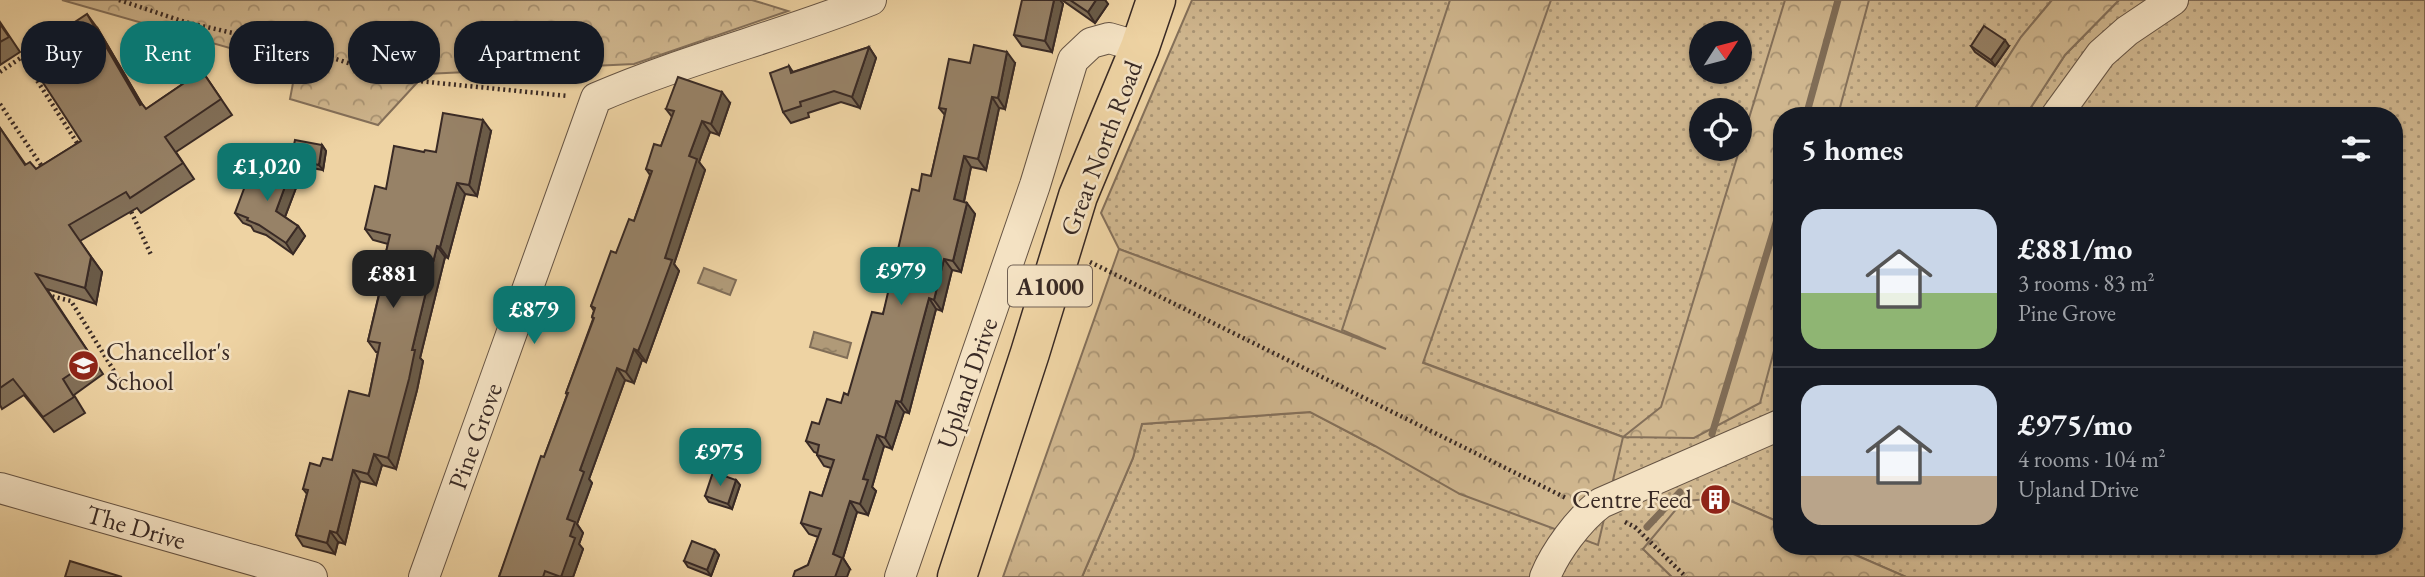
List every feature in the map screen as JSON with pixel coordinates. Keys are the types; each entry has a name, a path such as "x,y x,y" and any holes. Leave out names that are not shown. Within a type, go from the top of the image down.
{"main road":[{"name":"Great North Road","path":"957,577 1078,196 1140,47 1156,0"}],"street":[{"path":"596,98 642,78 829,17 871,0"},
{"path":"2063,107 2101,54 2127,31 2174,0"},
{"name":"Upland Drive","path":"901,577 1035,185 1073,60 1091,43 1109,38 1140,47"},
{"name":"Pine Grove","path":"424,577 596,98"},
{"path":"1545,577 1561,548 1594,508 1664,474 1773,428"},
{"name":"The Drive","path":"0,488 312,577"}],"path":[{"path":"119,0 185,22 311,51 398,79 532,94 596,98"},
{"path":"0,72 22,57 80,147"},
{"path":"0,104 45,172 54,165"},
{"path":"71,153 87,142"},
{"path":"125,201 152,257"},
{"path":"1062,248 1553,492 1635,527 1686,577"},
{"path":"38,293 71,302 122,384"}],"green space":[{"path":"62,0 752,0 788,11 634,64 604,65 604,21 454,21 454,73 440,73 440,21 348,21 348,84 416,84 378,125 290,99 293,84 334,84 334,21 229,21 229,48 215,44 215,21 135,21"},
{"path":"1192,0 2052,0 2021,37 1976,107 1773,107 1773,519 1724,498 1643,549 1672,577 1082,577 1133,458 1142,424 1311,412 1375,446 1623,437 1119,249 1101,213"},
{"path":"1450,0 1551,0 1423,363 1623,437 1598,545 1460,494 1310,412 1142,424 1133,458 1082,577 1003,577 1119,249 1386,349 1342,330"},
{"path":"1785,0 1869,0 1840,107 1773,107 1773,355 1760,403 1694,438 1623,437 1661,407 1736,161 1752,161 1752,108"},
{"path":"2052,0 2119,0 2065,55 2031,107 1976,107 2021,37"},
{"path":"2119,0 2425,0 2425,577 1906,577 1856,555 2403,555 2403,107 2031,107 2065,55"},
{"path":"1724,498 1773,519 1773,555 1856,555 1906,577 1672,577 1643,549 1683,501"}],"water":[{"path":"704,268 736,280 730,295 698,283"},
{"path":"814,332 851,343 847,358 810,347"}],"building":[{"path":"1022,0 1054,0 1045,41 1014,35"},
{"path":"1070,0 1096,0 1088,12"},
{"path":"87,14 91,21 76,21"},
{"path":"0,24 9,37 0,42"},
{"path":"1984,26 2005,40 1991,60 1971,46"},
{"path":"974,45 1007,52 998,98 992,97 978,159 964,156 954,199 967,203 953,261 944,259 934,300 929,298 901,402 896,401 885,438 877,435 863,479 868,480 860,504 850,501 833,554 842,558 835,577 793,577 795,571 808,565 821,529 801,523 810,492 822,496 834,460 817,455 819,445 806,441 812,422 819,424 827,399 841,403 844,393 848,395 872,312 883,314 912,189 919,191 922,174 931,176 946,109 939,108 949,59 970,63"},
{"path":"106,47 120,71 120,84 128,84 140,105 146,109 183,84 211,84 221,99 165,137 183,163 130,198 126,192 69,225 91,257 85,288 36,274 93,359 63,379 74,397 43,417 13,379 0,388 0,128 25,165 30,162 36,169 81,141 44,84 106,84"},
{"path":"869,47 852,97 834,91 800,102 801,106 783,112 770,73 789,66 791,73"},
{"path":"678,77 722,92 711,124 702,121 689,156 697,159 665,258 672,260 647,328 638,351 634,349 626,372 617,368 580,470 584,472 567,519 575,522 570,536 575,538 561,577 545,571 543,577 499,577 541,456 544,457 594,318 595,308 591,306 611,251 616,253 629,219 634,221 652,171 646,169 654,144 661,146 674,111 666,109"},
{"path":"443,113 483,120 469,185 457,183 440,247 437,246 412,350 415,350 409,379 388,458 374,454 368,474 353,470 337,533 330,531 327,543 296,535 308,490 303,489 310,463 320,466 323,458 332,460 349,391 369,396 380,343 368,341 390,235 365,229 375,186 386,189 394,146 436,152"},
{"path":"295,140 322,145 319,165 291,159"},
{"path":"271,162 291,170 276,211 298,226 286,243 247,220 248,218 235,213 248,178 263,184"},
{"path":"713,472 736,480 728,504 705,496"},
{"path":"692,541 715,550 707,570 684,561"},
{"path":"70,561 122,577 65,577"}],"waterway":[{"path":"1808,107 1838,0"},
{"path":"1712,434 1773,233"},
{"path":"1647,527 1680,492"}],"place":[{"name":"Chancellor's School","path":"83,366"},
{"name":"Centre Feed","path":"1715,499"}]}
